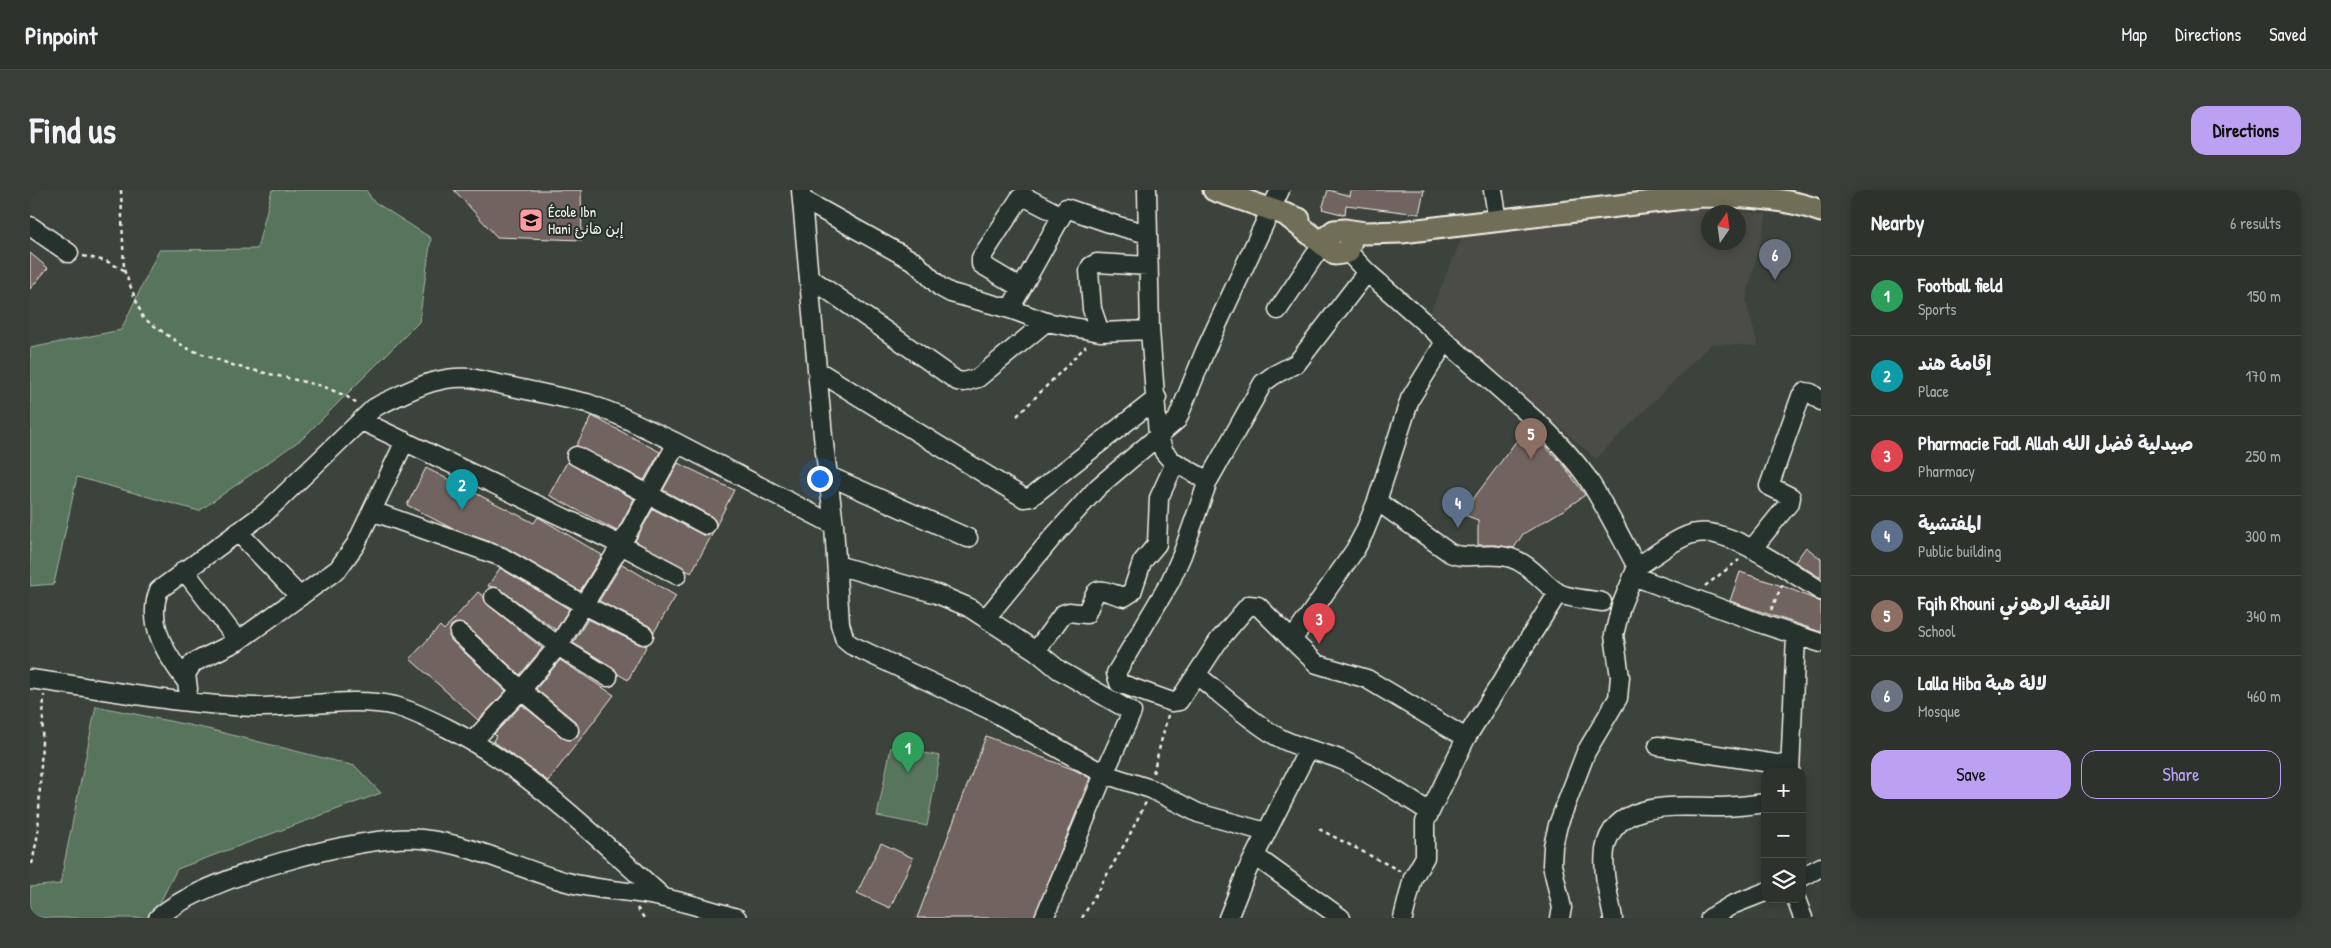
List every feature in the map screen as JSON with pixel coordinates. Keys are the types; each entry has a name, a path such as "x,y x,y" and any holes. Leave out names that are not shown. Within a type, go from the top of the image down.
{"main road":[{"path":"1214,190 1279,212 1338,242 1700,193 1740,193 1807,206 1821,211"}],"street":[{"path":"1147,190 1150,330 1157,398 1158,435 1164,452 1175,463 1208,481"},
{"path":"986,618 1074,511 1098,486 1158,435 1171,428 1180,415 1205,351 1279,212 1280,190"},
{"path":"1493,190 1498,221"},
{"path":"802,195 823,436 834,525 840,624 845,640 851,645 990,710 1104,774 1151,789 1198,813 1266,832"},
{"path":"802,195 915,262 946,290 1046,322 1100,332 1150,330"},
{"path":"1021,288 981,264 981,258 1020,198 1027,198 1060,215"},
{"path":"1010,309 1060,215 1066,208 1072,208 1118,226 1148,234"},
{"path":"30,226 69,253"},
{"path":"1278,310 1338,242 1367,272 1543,427 1564,450 1585,475 1603,504 1635,571 1690,597 1796,636 1821,643"},
{"path":"1100,332 1092,309 1089,271 1091,266 1097,264 1148,266"},
{"path":"1367,272 1297,364 1274,375 1264,383 1208,481 1182,555 1170,582 1116,672 1119,683 1172,702 1181,698 1219,640 1249,605 1258,606 1317,664 1367,679 1466,738"},
{"path":"809,277 957,381 964,382 978,378 1046,322"},
{"path":"1292,640 1355,550 1377,501 1410,399 1445,342"},
{"path":"818,371 1024,498 1031,497 1157,398"},
{"path":"192,701 186,681 162,647 157,630 155,604 159,590 266,512 381,404 437,380 456,377 471,378 587,403 618,415 676,443 834,525"},
{"path":"1752,549 1790,502 1791,497 1769,486 1801,396 1805,392 1811,392 1821,400"},
{"path":"365,417 405,441 621,545 677,575"},
{"path":"186,681 189,667 193,663 238,642 338,569 356,544 405,441"},
{"path":"473,741 521,690 558,646 582,604 621,545 676,443"},
{"path":"576,456 706,526"},
{"path":"1036,651 1063,614 1069,612 1086,614 1093,594 1096,591 1101,590 1124,596 1132,592 1142,562 1157,544 1159,498 1175,463"},
{"path":"829,476 968,538"},
{"path":"1377,501 1450,553 1464,557 1482,554 1500,555 1514,559 1538,574 1558,593 1602,602"},
{"path":"372,511 502,557 582,604 644,635"},
{"path":"238,532 300,597"},
{"path":"1560,918 1562,908 1552,865 1553,846 1558,825 1586,752 1618,698 1620,677 1614,635 1621,606 1635,571 1689,535 1698,532 1710,532 1730,538 1752,549 1819,587"},
{"path":"837,565 956,601 1036,651 1059,670 1132,712 1044,918"},
{"path":"184,570 238,642"},
{"path":"1403,918 1413,878 1425,857 1425,822 1466,738 1558,593"},
{"path":"494,598 558,646 608,678"},
{"path":"459,633 521,690 570,730"},
{"path":"1790,768 1796,636"},
{"path":"1197,675 1277,737 1308,750 1331,755 1346,762 1430,812"},
{"path":"38,680 192,701 256,707 366,703 395,706 427,718 473,741 547,794 664,898"},
{"path":"1658,746 1784,768"},
{"path":"1228,918 1266,832 1308,750"},
{"path":"1613,918 1604,868 1606,848 1611,834 1618,825 1636,814 1651,809 1672,806 1720,807 1761,802"},
{"path":"158,918 191,896 237,877 314,854 397,838 448,843 568,882 664,898 737,918"},
{"path":"1255,856 1341,918"},
{"path":"1806,875 1821,867"},
{"path":"1710,918 1734,911 1761,894"},
{"path":"1797,903 1803,918"}],"path":[{"path":"121,190 124,270 142,318 186,348 235,366 322,386 346,396 365,417"},
{"path":"69,253 106,262 124,270"},
{"path":"1017,416 1100,332"},
{"path":"1690,597 1752,549"},
{"path":"1765,625 1788,570"},
{"path":"32,864 38,833 38,680"},
{"path":"1082,918 1127,840 1151,789 1172,702"},
{"path":"1319,829 1413,878"}],"shaded area":[{"path":"1701,209 1701,250 1746,250 1746,212 1767,214 1746,301 1758,346 1711,344 1596,459 1430,313 1466,228"}],"green space":[{"path":"272,190 366,190 373,201 431,238 419,322 303,438 199,511 77,477 54,584 30,586 30,348 121,330 159,250 257,249"},
{"path":"96,706 208,729 355,766 381,793 177,869 152,918 30,918 30,887 60,884"},
{"path":"891,747 940,756 927,826 877,816"}],"building":[{"name":"École Ibn Hani إبن هانئ","path":"454,190 581,190 582,240 497,237"},
{"path":"1328,190 1350,196 1351,190 1424,190 1419,214 1346,205 1345,215 1322,209"},
{"path":"30,253 48,268 30,289"},
{"path":"592,416 660,452 644,480 576,446"},
{"path":"1526,428 1562,463 1585,495 1523,534 1514,548 1478,545 1478,520 1462,514"},
{"path":"567,462 634,499 617,531 549,495"},
{"path":"678,463 734,490 716,526 715,520 711,516 663,490"},
{"path":"426,468 534,523 538,517 602,555 580,591 507,548 451,528 407,505"},
{"path":"653,509 701,534 707,536 713,533 691,573 635,541"},
{"path":"1806,547 1821,559 1821,578 1795,562"},
{"path":"622,564 676,596 654,632 649,626 599,601"},
{"path":"500,568 569,609 556,630 500,589 488,586"},
{"path":"1740,572 1788,588 1821,602 1821,632 1730,601"},
{"path":"478,592 484,597 488,605 542,648 520,675 466,625 456,623 451,626 449,636 452,641 506,691 478,720 410,659 440,626 444,630"},
{"path":"588,619 639,644 647,645 628,680 618,674 614,668 573,643"},
{"path":"560,660 614,695 548,781 493,741 496,736 494,734 522,705 563,738 568,740 577,737 579,731 576,722 536,689"},
{"path":"986,736 1075,770 1090,778 1034,918 917,918"},
{"path":"881,843 913,858 890,908 857,893"}],"place":[{"name":"École Ibn Hani إبن هانئ","path":"531,220"},
{"name":"Lalla Hiba لالة هبة","path":"1775,280"},
{"name":"Fqih Rhouni الفقيه الرهوني","path":"1531,459"},
{"name":"إقامة هند","path":"462,510"},
{"name":"المفتشية","path":"1458,528"},
{"name":"Pharmacie Fadl Allah صيدلية فضل الله","path":"1319,644"},
{"name":"Football field","path":"908,773"}]}
